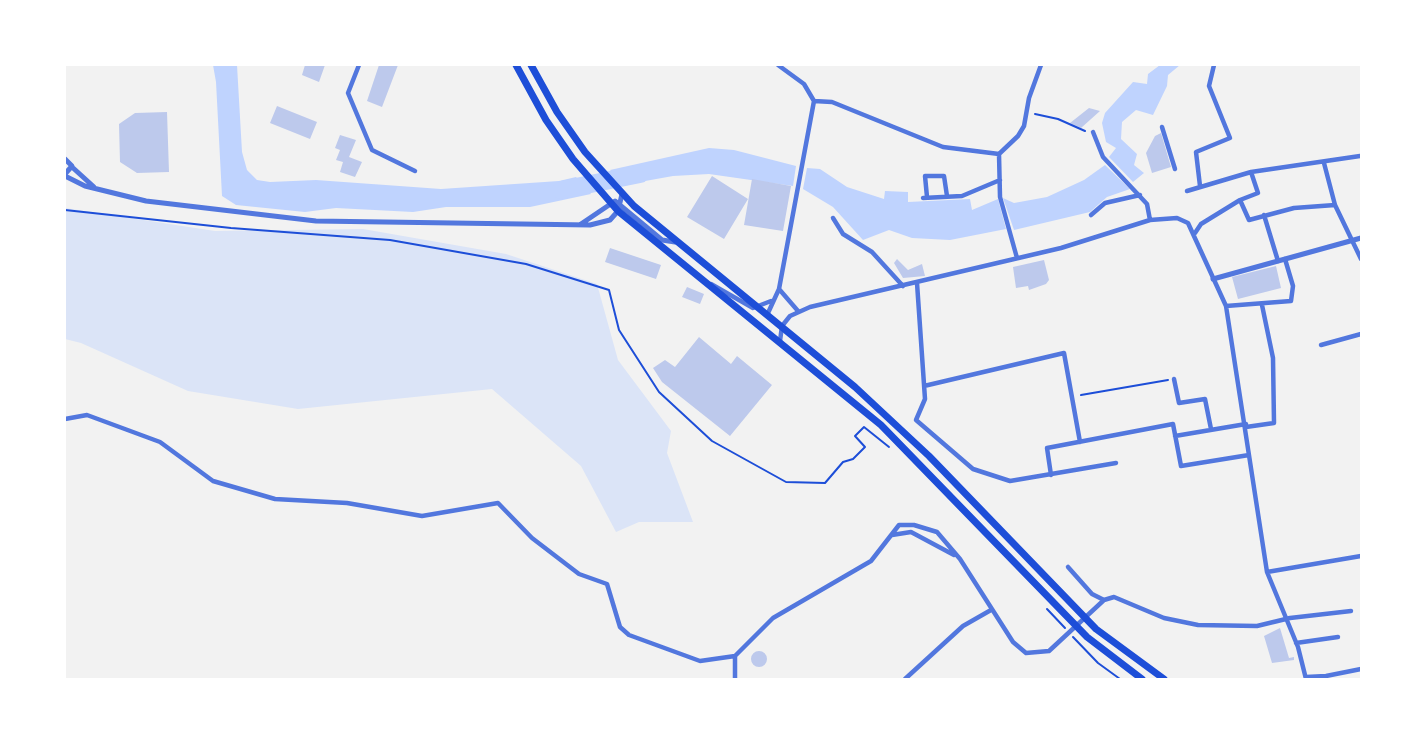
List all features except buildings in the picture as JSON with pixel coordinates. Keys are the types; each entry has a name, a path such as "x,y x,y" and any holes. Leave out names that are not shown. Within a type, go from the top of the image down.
{"main road":[{"path":"516,65 546,120 583,172 611,203 700,279 881,425 1087,637 1142,679"},
{"path":"531,65 557,112 620,192 675,242 760,306 855,387 929,456 1096,629 1164,679"}],"street":[{"path":"359,65 348,93 372,150 415,171"},
{"path":"768,313 779,289 814,101 804,84 778,65"},
{"path":"1017,258 1000,197 999,154 1018,136 1041,65"},
{"path":"1200,186 1196,152 1230,138 1209,86 1214,65"},
{"path":"814,101 832,102 943,147 999,154"},
{"path":"1162,127 1175,169"},
{"path":"1093,132 1105,158 1147,204 1150,220"},
{"path":"1187,191 1251,172 1360,156"},
{"path":"65,159 71,161 72,167 97,189"},
{"path":"1324,163 1335,205 1361,259"},
{"path":"72,167 65,175 97,189 146,201 316,220 599,225 620,208"},
{"path":"1195,233 1201,224 1240,200 1258,193 1251,172"},
{"path":"947,196 944,176 925,176 925,197 962,196 1000,180"},
{"path":"620,192 620,208"},
{"path":"1091,215 1105,203 1140,195"},
{"path":"1240,200 1249,220 1303,206 1335,205"},
{"path":"578,225 611,203"},
{"path":"620,208 662,240 675,242"},
{"path":"1264,215 1278,261"},
{"path":"833,218 843,234 872,252 903,286"},
{"path":"781,342 779,335 782,326 798,311 1017,258 1150,220 1177,218 1188,223 1195,233 1226,306 1267,572 1288,619 1306,678 1361,669"},
{"path":"1213,279 1361,238"},
{"path":"1226,306 1262,305 1291,300 1293,286 1285,259"},
{"path":"700,279 726,291 748,307 760,306 772,300"},
{"path":"917,283 925,399 916,420 973,469 1010,481 1116,463"},
{"path":"779,289 798,311"},
{"path":"1175,436 1274,423 1273,358 1262,305"},
{"path":"1321,345 1361,334"},
{"path":"924,386 1064,354 1080,442"},
{"path":"1174,379 1179,403 1205,398 1211,429"},
{"path":"65,419 87,415 160,442 213,481 275,499 347,503 422,516 498,503 532,538 579,574 607,584 620,627 629,635 700,661 735,656 773,618 871,561 899,525 937,532 960,559 1013,642 1026,653 1049,651 1102,602 1114,597 1164,618 1198,625 1257,626 1351,611"},
{"path":"1051,475 1047,448 1173,424 1181,466 1249,454"},
{"path":"891,536 911,532 960,559"},
{"path":"1267,572 1361,556"},
{"path":"1068,568 1102,602"},
{"path":"905,679 964,626 991,610"},
{"path":"1296,643 1338,637"},
{"path":"735,656 735,679"}],"path":[{"path":"1026,113 1048,116 1080,131 1093,132"},
{"path":"65,210 390,240 526,264 603,286 612,295 619,330 659,392 712,441 786,482 825,483 843,462 853,459 865,447 855,436 864,427"},
{"path":"1073,396 1174,379"}],"shaded area":[{"path":"65,208 215,231 363,229 506,254 597,284 618,360 671,431 667,453 693,522 639,522 616,532 581,466 492,389 298,409 188,391 81,343 65,339"}],"water":[{"path":"213,65 237,65 242,152 247,170 257,180 316,180 441,189 559,181 576,177 591,194 530,207 446,207 413,212 336,208 305,212 236,205 222,196"},
{"path":"1160,65 1180,65 1168,75 1167,86 1153,115 1136,110 1122,122 1121,139 1137,154 1134,165 1144,173 1133,182 1109,157 1116,148 1106,142 1102,123 1105,113 1133,82 1147,84 1148,74"},
{"path":"709,148 734,150 796,166 793,186 709,174 673,176 623,185 610,170"},
{"path":"1105,165 1130,189 1107,197 1090,212 1014,230 1003,198 1014,203 1047,197 1084,180"},
{"path":"807,168 820,169 847,187 884,199 885,191 908,192 908,202 970,199 972,210 998,199 1006,229 950,240 912,238 889,230 863,240 833,207 803,189"}],"waterway":[{"path":"561,190 640,174"}]}
